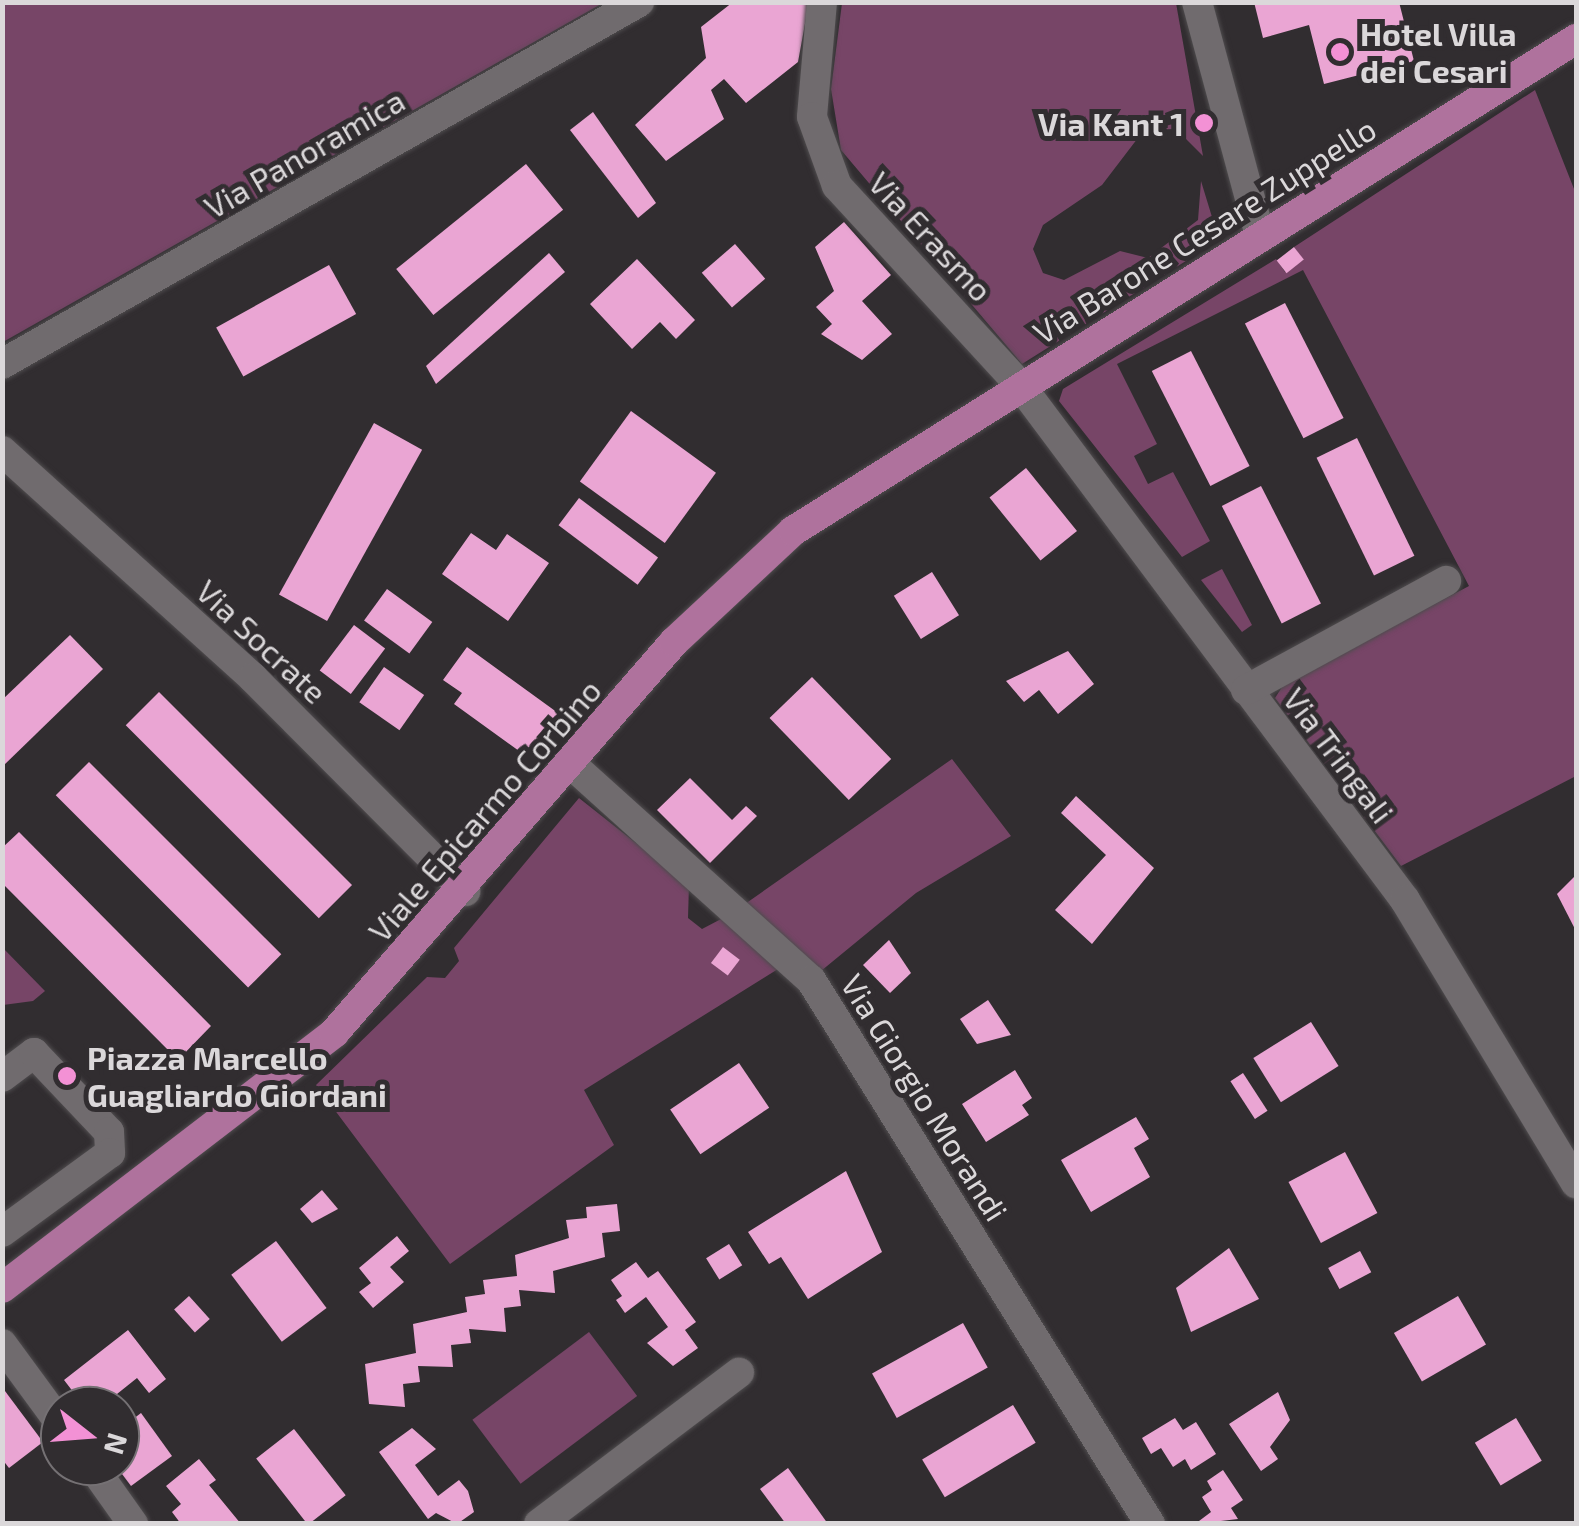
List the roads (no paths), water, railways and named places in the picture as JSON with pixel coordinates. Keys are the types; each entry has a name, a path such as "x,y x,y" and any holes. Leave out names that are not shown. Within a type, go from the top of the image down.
{"main road":[{"name":"Via Barone Cesare Zuppello","path":"1020,386 1576,39"},
{"name":"Viale Epicarmo Corbino","path":"2,1288 320,1045 465,890 674,642 793,531 1020,386"}],"street":[{"name":"Via Panoramica","path":"2,364 639,2"},
{"name":"Via Erasmo","path":"822,2 812,117 837,186 1020,386"},
{"path":"1197,2 1260,236"},
{"name":"Via Tringali","path":"1020,386 1405,900 1576,1183"},
{"name":"Via Socrate","path":"2,451 253,678 465,890"},
{"path":"1246,690 1446,581"},
{"name":"Via Giorgio Morandi","path":"572,765 811,980 1150,1524"},
{"path":"2,1077 34,1052 108,1132 110,1153 2,1232"},
{"path":"2,1344 40,1396"},
{"path":"539,1524 739,1373"},
{"path":"106,1486 134,1524"}],"place":[{"name":"Hotel Villa dei Cesari","path":"1340,52"},
{"name":"Via Kant 1","path":"1204,123"},
{"name":"Piazza Marcello Guagliardo Giordani","path":"67,1076"}]}
